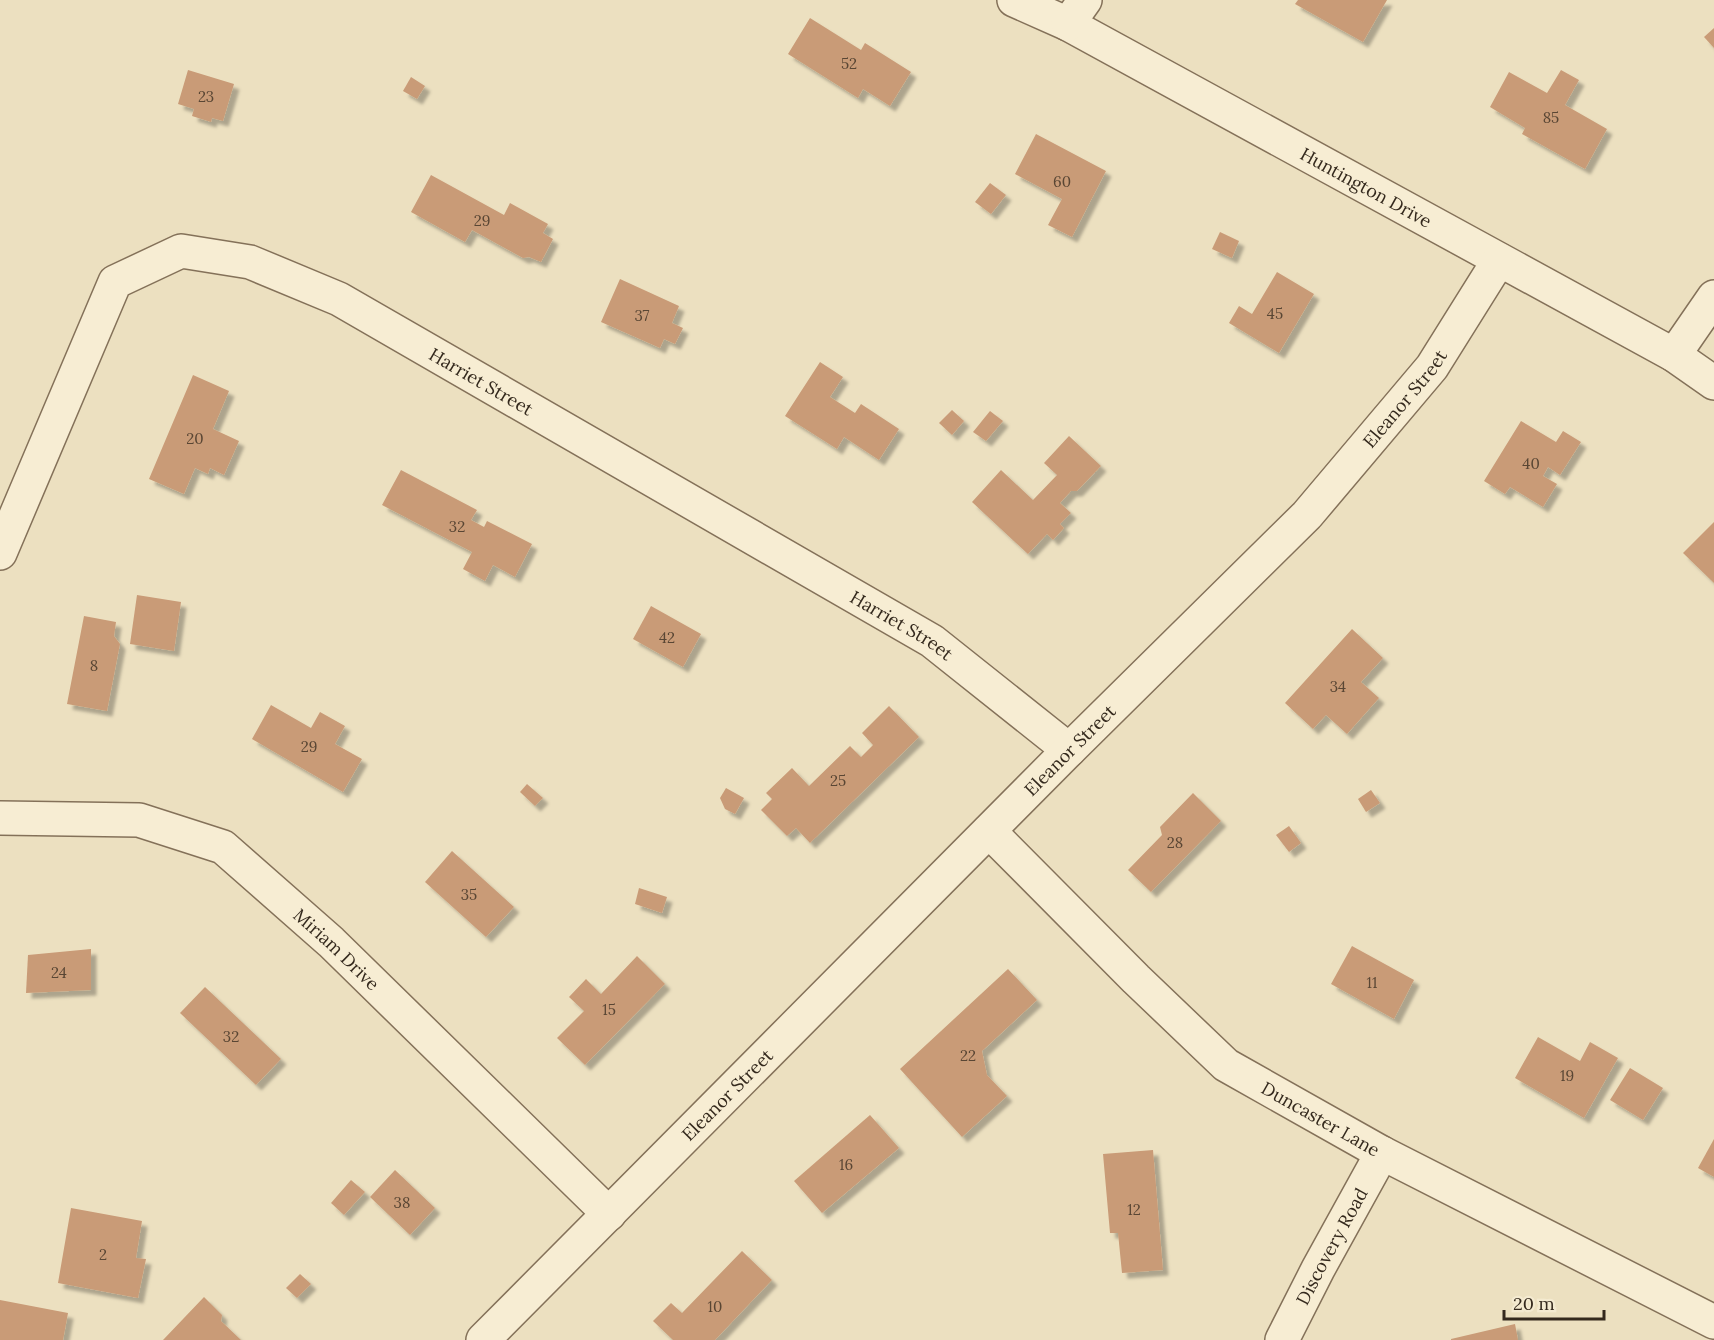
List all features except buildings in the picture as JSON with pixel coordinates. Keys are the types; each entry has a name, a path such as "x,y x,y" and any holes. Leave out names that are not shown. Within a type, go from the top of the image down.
{"street":[{"name":"Huntington Drive","path":"1014,0 1077,12 1499,260 1674,355 1714,383"},
{"name":"Harriet Street","path":"0,553 116,282 181,251 250,262 339,299 932,641 1069,750"},
{"name":"Eleanor Street","path":"483,1340 1069,750 1307,515 1432,367 1499,260"},
{"path":"1674,355 1714,297"},
{"name":"Miriam Drive","path":"0,818 139,820 223,847 331,942 470,1075 609,1214"},
{"name":"Duncaster Lane","path":"989,831 1136,979 1227,1065 1382,1153 1714,1322"},
{"name":"Discovery Road","path":"1282,1340 1382,1153"}]}
